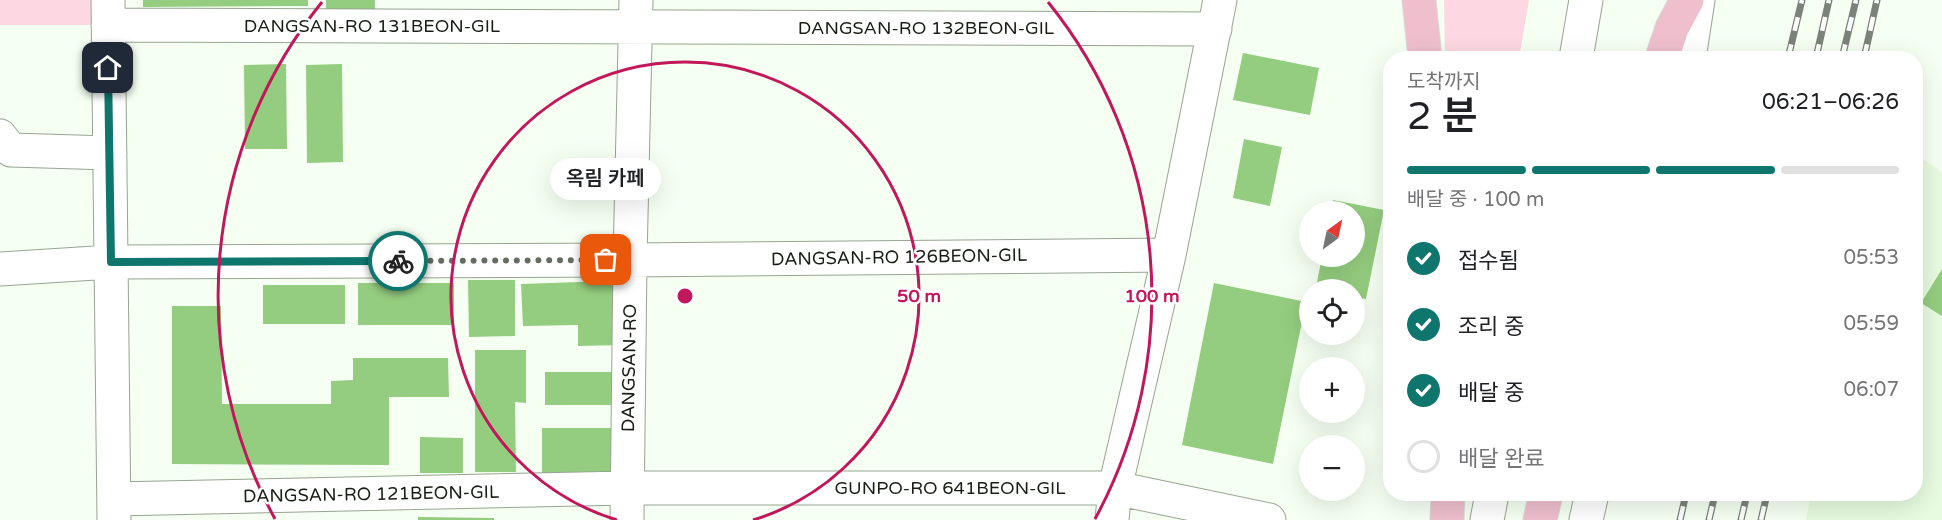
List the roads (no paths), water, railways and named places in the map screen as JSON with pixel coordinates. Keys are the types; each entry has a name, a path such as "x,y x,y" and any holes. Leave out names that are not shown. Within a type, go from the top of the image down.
{"main road":[{"path":"1393,0 1424,50"},
{"path":"1419,0 1424,50"},
{"path":"1664,51 1672,28 1687,0"},
{"path":"1447,520 1448,501"},
{"path":"1540,520 1544,501"}],"street":[{"path":"1577,51 1586,0"},
{"path":"1690,51 1698,0"},
{"path":"108,13 114,509"},
{"name":"DANGSAN-RO 131BEON-GIL","path":"108,13 636,13"},
{"name":"DANGSAN-RO 132BEON-GIL","path":"636,13 1217,15"},
{"name":"DANGSAN-RO","path":"627,504 636,13"},
{"path":"1112,520 1115,488 1169,255 1217,15"},
{"path":"4,147 110,153"},
{"name":"DANGSAN-RO 126BEON-GIL","path":"0,269 111,262 1169,255"},
{"name":"GUNPO-RO 641BEON-GIL","path":"627,504 1115,488 1269,520"},
{"path":"1486,520 1490,501"},
{"path":"1586,520 1590,501"},
{"name":"DANGSAN-RO 121BEON-GIL","path":"114,509 627,504"}],"railway":[{"path":"1790,51 1802,0"},
{"path":"1818,51 1829,0"},
{"path":"1844,51 1856,0"},
{"path":"1866,51 1877,0"},
{"path":"1680,520 1684,501"},
{"path":"1709,520 1713,501"},
{"path":"1741,520 1745,501"},
{"path":"1761,520 1765,501"}],"place":[{"name":"옥림 카페","path":"606,260"}]}
